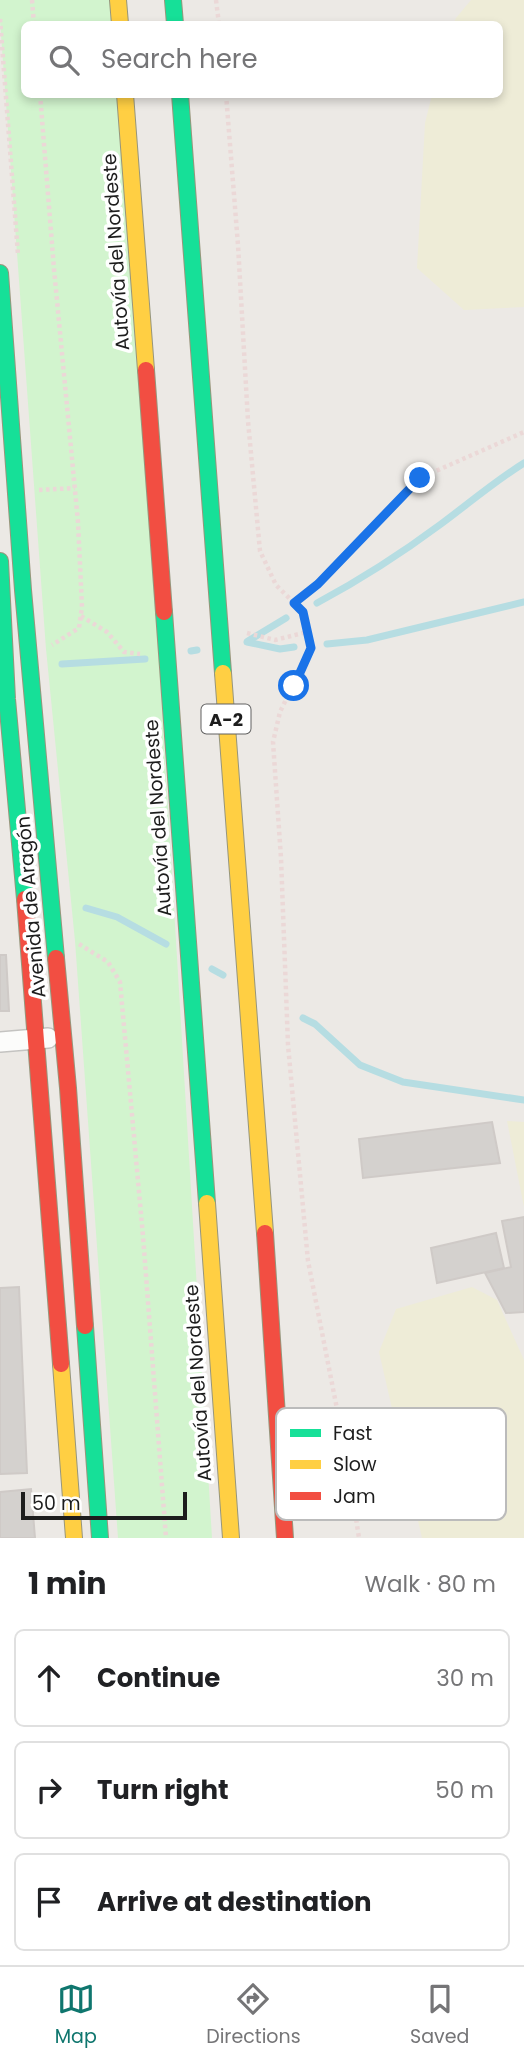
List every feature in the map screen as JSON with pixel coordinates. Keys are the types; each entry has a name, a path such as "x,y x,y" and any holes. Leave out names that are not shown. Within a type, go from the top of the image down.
{"main road":[{"path":"118,0 120,21"},
{"path":"173,0 175,21"},
{"name":"Autovía del Nordeste","path":"125,98 231,1538"},
{"name":"A-2","path":"180,98 277,1408"},
{"name":"Avenida de Aragón","path":"0,273 23,590 63,1036 100,1538"},
{"name":"Avenida de Aragón","path":"0,561 7,699 37,1039 74,1538"},
{"path":"273,1343 281,1408"},
{"path":"210,1473 217,1351"},
{"name":"A-2","path":"284,1520 285,1538"},
{"path":"296,1520 298,1538"}],"street":[{"path":"0,1042 63,1036"}],"path":[{"path":"32,0 34,21"},
{"path":"216,0 219,21"},
{"path":"40,98 78,522 82,607 79,628 46,649"},
{"path":"226,98 248,421 260,551 276,585 303,612 311,648 280,712 272,742 281,858 288,1045 308,1261 337,1408"},
{"path":"294,603 318,584 420,478 524,432"},
{"path":"81,616 107,632 124,652 145,654"},
{"path":"246,633 273,639 307,632"},
{"path":"75,941 108,962 120,982 141,1210 166,1538"},
{"path":"356,1520 359,1538"}],"shaded area":[{"path":"471,0 524,0 524,307 464,310 417,268 425,123 431,98 503,98 503,21 454,21"},
{"path":"507,1121 524,1122 524,1207"},
{"path":"472,1287 497,1300 524,1360 524,1538 422,1538 418,1520 506,1520 506,1408 392,1408 379,1352 396,1309"}],"green space":[{"path":"0,0 118,0 120,21 21,21 21,98 125,98 212,1538 118,1538 75,941 46,649"}],"building":[{"path":"0,955 6,955 9,1011 0,1011"},
{"path":"492,1122 500,1163 363,1178 359,1139"},
{"path":"524,1217 524,1312 506,1313 485,1273 511,1267 502,1221"},
{"path":"496,1233 504,1268 437,1283 431,1248"},
{"path":"19,1287 27,1473 0,1474 0,1288"},
{"path":"31,1489 35,1538 0,1538 0,1492"}],"waterway":[{"path":"317,603 396,556 524,463"},
{"path":"327,644 367,640 524,602"},
{"path":"248,641 286,618"},
{"path":"247,642 280,649 294,647"},
{"path":"191,651 197,650"},
{"path":"62,664 145,659"},
{"path":"86,908 117,917 166,944"},
{"path":"212,969 223,975"},
{"path":"303,1018 315,1024 360,1065 403,1082 524,1100"}],"traffic: fast":[{"path":"173,0 175,21"},
{"path":"180,98 223,673"},
{"path":"0,273 23,590 56,958"},
{"path":"0,561 7,699 25,899"},
{"path":"164,612 207,1203"},
{"path":"85,1326 100,1538"}],"traffic: slow":[{"path":"118,0 120,21"},
{"path":"125,98 146,370"},
{"path":"223,673 265,1233"},
{"path":"207,1203 231,1538"},
{"path":"61,1364 74,1538"}],"traffic: jam":[{"path":"146,370 164,612"},
{"path":"25,899 61,1364"},
{"path":"56,958 85,1326"},
{"path":"265,1233 276,1408"},
{"path":"284,1520 285,1538"}],"route":[{"path":"294,686 311,648 303,612 294,603 318,584 420,478"}]}
